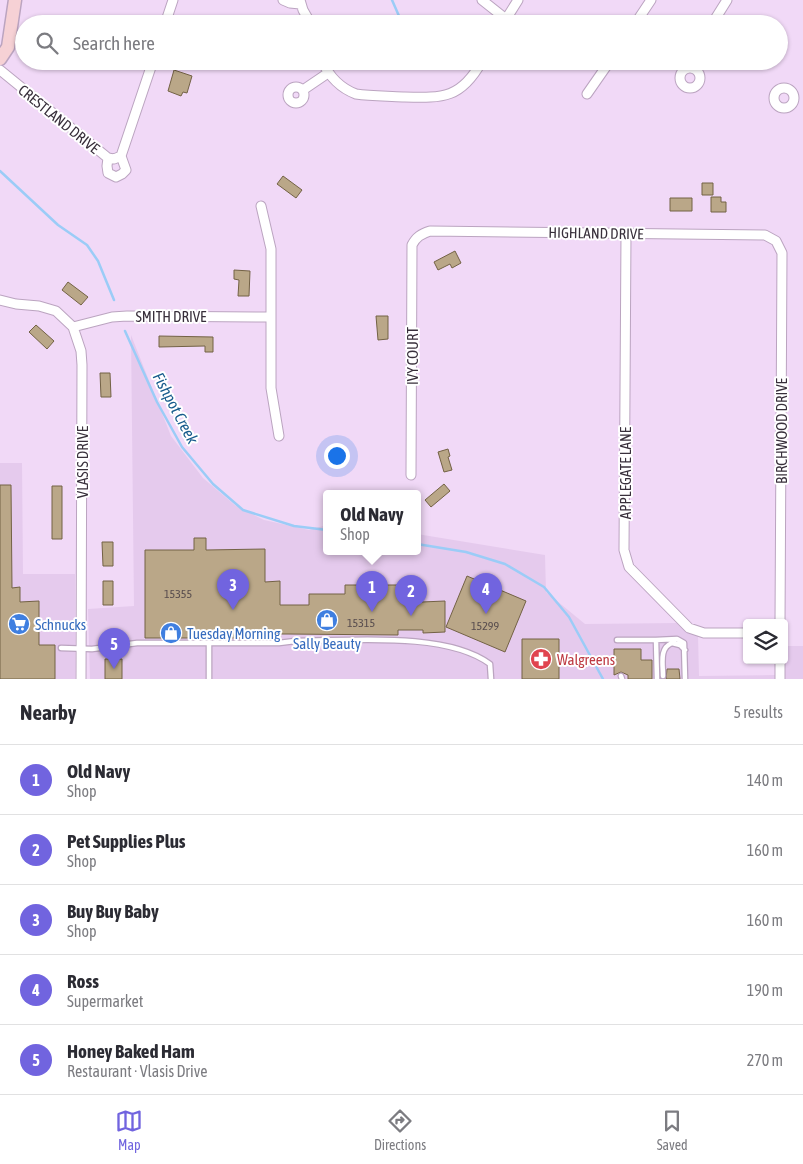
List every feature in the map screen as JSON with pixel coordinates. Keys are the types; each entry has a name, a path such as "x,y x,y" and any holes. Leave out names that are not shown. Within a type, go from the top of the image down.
{"street":[{"path":"0,60 8,47 15,0"},
{"path":"168,15 173,0"},
{"path":"283,0 290,3 300,2 306,15"},
{"path":"482,0 498,15"},
{"path":"509,15 518,0"},
{"path":"641,15 651,0"},
{"path":"718,15 727,0"},
{"name":"CRESTLAND DRIVE","path":"0,70 108,158 114,159 121,156"},
{"path":"108,158 106,166 108,173 116,176 126,170 121,156 149,70"},
{"path":"326,70 347,90 356,94 433,98 451,94 460,89 469,82 476,70"},
{"path":"587,94 604,70"},
{"path":"303,90 328,73"},
{"path":"261,206 271,249 271,398 279,436"},
{"name":"HIGHLAND DRIVE","path":"416,238 430,231 765,234 776,241"},
{"name":"APPLEGATE LANE","path":"626,234 624,540 628,567 689,628 704,633 743,633"},
{"name":"IVY COURT","path":"411,475 412,245 416,238"},
{"name":"BIRCHWOOD DRIVE","path":"776,241 782,253 780,619"},
{"path":"0,300 48,308 56,311 73,327"},
{"name":"SMITH DRIVE","path":"73,327 112,317 127,316 270,317"},
{"name":"VLASIS DRIVE","path":"73,327 82,365 81,679"},
{"path":"780,664 780,679"}],"lane":[{"path":"616,640 677,639 684,643 685,679"},
{"path":"61,648 92,649 138,642 209,643 400,640 446,644 484,660 490,664 491,679"},
{"path":"656,640 657,679"},
{"path":"209,643 209,679"},
{"path":"663,676 663,650 666,645 672,643 680,645 685,650"}],"shaded area":[{"path":"131,335 171,436 203,478 236,506 264,520 309,530 323,526 323,555 421,555 421,535 545,555 546,592 585,624 678,623 689,633 698,635 699,676 775,675 775,679 90,679 88,609 134,606"},
{"path":"0,463 22,463 23,574 75,574 75,679 0,679"},
{"path":"788,646 803,646 803,679 784,679 784,664 788,664"}],"building":[{"path":"174,70 192,76 187,93 183,92 181,96 168,91"},
{"path":"283,176 302,190 296,198 277,184"},
{"path":"702,183 713,183 713,195 702,195"},
{"path":"711,197 721,197 721,202 726,202 726,212 711,212"},
{"path":"670,198 692,198 692,211 670,211"},
{"path":"455,251 461,263 452,268 450,264 438,270 434,262"},
{"path":"234,270 250,271 249,296 238,296 239,280 234,279"},
{"path":"68,282 88,297 81,305 62,290"},
{"path":"376,316 388,316 388,339 378,340"},
{"path":"36,325 54,341 47,349 29,332"},
{"path":"159,336 213,337 213,352 205,352 205,346 159,347"},
{"path":"100,373 110,373 111,397 101,397"},
{"path":"448,449 452,470 444,472 438,452"},
{"path":"444,484 450,491 431,507 425,500"},
{"name":"Schnucks","path":"0,485 11,485 12,588 20,587 20,602 39,601 39,645 55,645 55,679 0,679"},
{"path":"52,486 62,486 62,539 52,539"},
{"path":"194,538 206,538 206,550 265,549 265,582 280,581 280,605 309,605 309,594 345,594 345,585 398,585 398,588 423,588 422,602 445,601 445,632 423,633 423,630 398,630 398,635 254,634 254,638 145,638 145,550 194,550"},
{"path":"102,542 113,542 113,566 103,566"},
{"path":"467,576 526,601 505,652 446,627"},
{"path":"103,581 113,581 113,605 103,605"},
{"name":"Walgreens","path":"522,639 559,639 559,679 522,679"},
{"path":"614,649 641,649 641,660 652,660 652,679 628,679 628,675 621,672 614,675"},
{"path":"105,659 122,659 122,679 105,679"},
{"path":"667,669 679,669 680,679 666,679"}],"waterway":[{"path":"392,0 399,15"},
{"name":"Fishpot Creek","path":"0,171 58,225 87,245 98,261 114,300"},
{"name":"Fishpot Creek","path":"125,331 157,402 182,447 213,484 243,510 294,526 323,530"},
{"name":"Fishpot Creek","path":"421,545 466,552 505,564 544,587 569,617 603,679"}],"place":[{"name":"Buy Buy Baby","path":"233,610"},
{"name":"Old Navy","path":"372,612"},
{"name":"Ross","path":"486,614"},
{"name":"Pet Supplies Plus","path":"411,616"},
{"name":"Sally Beauty","path":"327,620"},
{"name":"Schnucks","path":"19,624"},
{"name":"Tuesday Morning","path":"171,633"},
{"name":"Walgreens","path":"541,659"},
{"name":"Honey Baked Ham","path":"114,669"}]}
